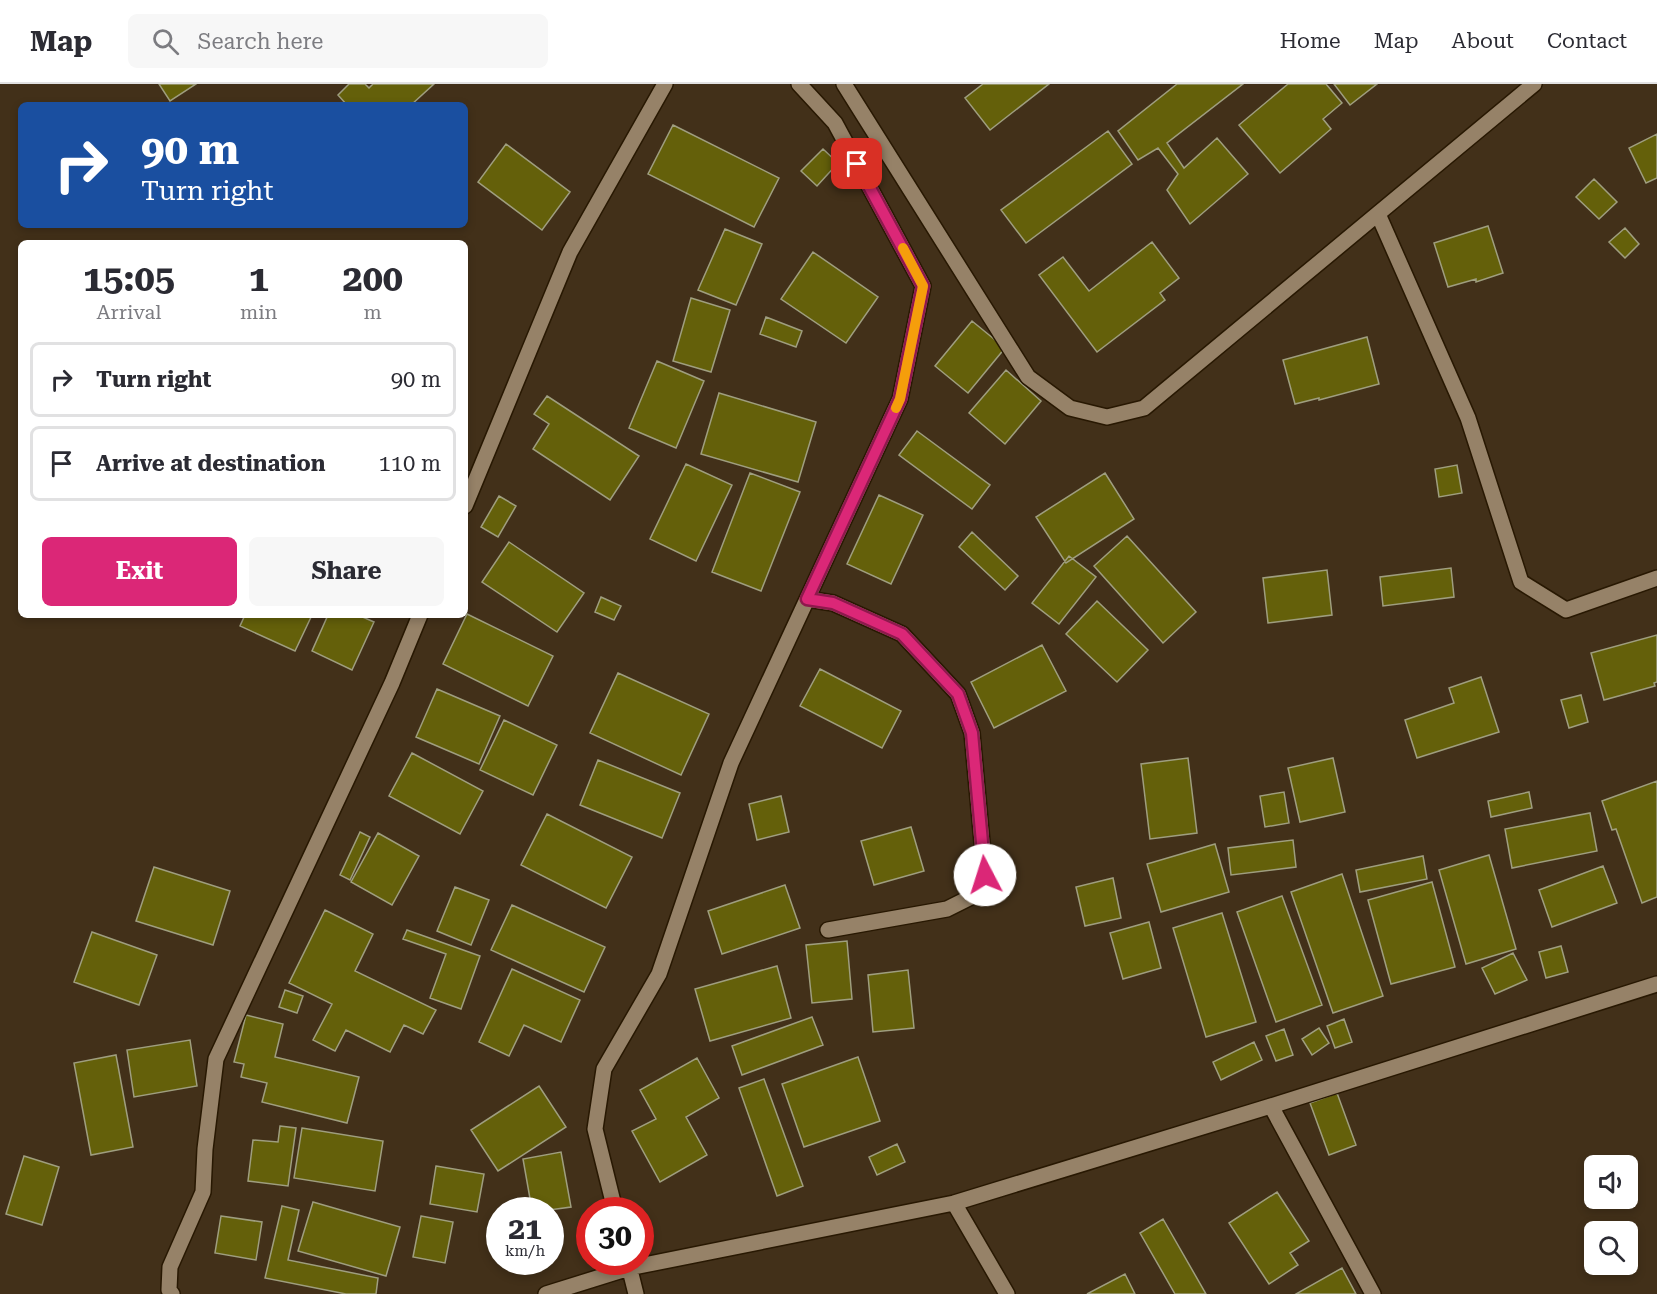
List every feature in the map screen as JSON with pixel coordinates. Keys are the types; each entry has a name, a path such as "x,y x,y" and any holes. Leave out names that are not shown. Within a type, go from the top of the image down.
{"street":[{"path":"468,500 570,252 665,84"},
{"path":"612,1197 595,1129 604,1069 659,974 731,763 900,399 923,286 835,123 799,84"},
{"path":"844,84 1028,377 1070,408 1107,417 1144,408 1534,84"},
{"path":"1378,214 1468,418 1521,582 1566,610 1657,578"},
{"path":"807,599 833,603 902,634 958,694 972,733 985,875 971,897 947,909 828,930"},
{"path":"172,1294 169,1290 170,1268 203,1192 205,1149 216,1059 387,694 419,618"},
{"path":"654,1260 954,1203 1657,984"},
{"path":"1271,1106 1373,1294"},
{"path":"954,1203 1008,1294"},
{"path":"546,1294 600,1275"},
{"path":"631,1275 636,1294"}],"building":[{"path":"159,84 196,84 170,101"},
{"path":"349,84 365,84 369,88 373,84 434,84 414,102 344,102 338,95"},
{"path":"983,84 1049,84 990,130 965,98"},
{"path":"1177,84 1243,84 1167,143 1184,168 1217,138 1248,174 1190,224 1167,190 1178,174 1158,148 1138,160 1118,131"},
{"path":"1288,84 1326,84 1342,103 1323,119 1331,129 1280,173 1239,125"},
{"path":"1334,84 1377,84 1350,105"},
{"path":"673,125 779,178 754,227 648,174"},
{"path":"1108,131 1132,164 1026,243 1001,210"},
{"path":"1657,134 1657,178 1646,183 1629,148"},
{"path":"506,144 570,192 542,230 478,182"},
{"path":"823,149 838,163 817,186 801,171"},
{"path":"1594,179 1617,202 1599,219 1576,197"},
{"path":"1488,226 1503,273 1476,282 1476,279 1448,287 1434,243"},
{"path":"1625,228 1639,244 1625,258 1609,242"},
{"path":"725,229 762,244 736,305 698,290"},
{"path":"1152,242 1179,278 1160,293 1165,300 1097,352 1039,275 1063,257 1089,291"},
{"path":"813,252 878,297 846,343 781,299"},
{"path":"691,298 730,310 711,372 673,361"},
{"path":"766,317 802,331 796,347 760,334"},
{"path":"972,321 1005,348 968,393 935,366"},
{"path":"1367,337 1379,384 1295,404 1283,360"},
{"path":"657,361 704,381 676,448 629,428"},
{"path":"1006,370 1041,401 1005,444 969,413"},
{"path":"719,393 816,422 798,482 701,454"},
{"path":"547,396 639,456 610,500 533,449 549,424 534,414"},
{"path":"917,431 990,485 972,509 899,455"},
{"path":"686,464 732,485 696,561 650,539"},
{"path":"1457,465 1462,493 1439,497 1435,469"},
{"path":"750,473 800,492 761,591 712,572"},
{"path":"1105,473 1134,519 1066,563 1036,517"},
{"path":"879,495 923,515 891,584 847,564"},
{"path":"499,496 516,506 498,537 481,527"},
{"path":"972,532 1018,576 1005,590 959,547"},
{"path":"1127,536 1196,612 1163,643 1094,566"},
{"path":"509,542 584,593 557,632 482,582"},
{"path":"1069,556 1096,577 1059,624 1032,603"},
{"path":"1451,568 1454,597 1383,606 1380,577"},
{"path":"1327,570 1332,615 1268,623 1263,578"},
{"path":"601,597 621,606 614,620 595,612"},
{"path":"1097,601 1148,650 1117,682 1066,634"},
{"path":"468,614 553,656 528,706 443,664"},
{"path":"244,618 311,618 295,651 240,626"},
{"path":"327,618 365,618 374,622 352,670 312,651"},
{"path":"1657,635 1657,682 1654,683 1655,686 1604,700 1591,653"},
{"path":"1042,645 1066,691 994,728 971,682"},
{"path":"820,669 901,711 882,748 800,706"},
{"path":"618,673 709,714 681,775 590,733"},
{"path":"1481,677 1499,732 1417,758 1405,720 1454,703 1449,688"},
{"path":"437,689 500,716 479,764 416,737"},
{"path":"1581,695 1588,722 1569,728 1561,700"},
{"path":"504,720 557,745 533,795 480,770"},
{"path":"412,753 483,791 460,834 389,796"},
{"path":"1188,758 1197,833 1150,839 1141,764"},
{"path":"1333,758 1345,812 1300,822 1288,768"},
{"path":"598,760 680,793 662,838 580,805"},
{"path":"1657,781 1657,897 1642,903 1616,829 1612,830 1602,801"},
{"path":"1284,792 1289,823 1265,827 1260,796"},
{"path":"1529,792 1532,808 1491,817 1488,801"},
{"path":"781,796 789,832 757,840 749,804"},
{"path":"1590,813 1597,851 1512,868 1505,829"},
{"path":"547,814 632,857 606,908 521,865"},
{"path":"911,827 924,871 874,885 861,841"},
{"path":"360,832 370,837 350,880 340,875"},
{"path":"378,833 419,856 392,905 351,882"},
{"path":"1293,840 1296,867 1231,875 1228,848"},
{"path":"1215,844 1229,892 1161,912 1147,864"},
{"path":"1489,855 1516,949 1466,964 1439,870"},
{"path":"1423,856 1427,879 1360,892 1356,870"},
{"path":"1603,866 1617,903 1552,927 1539,890"},
{"path":"154,867 230,891 213,945 136,921"},
{"path":"1342,874 1383,996 1333,1013 1291,892"},
{"path":"1113,878 1121,918 1085,926 1076,887"},
{"path":"1432,882 1455,967 1391,984 1368,900"},
{"path":"785,885 800,928 722,954 708,911"},
{"path":"455,887 489,900 471,945 437,931"},
{"path":"1282,896 1322,1005 1276,1022 1237,912"},
{"path":"512,905 605,947 584,992 491,950"},
{"path":"325,910 373,934 355,971 436,1010 423,1034 404,1025 390,1052 346,1030 335,1051 313,1040 332,1004 289,983"},
{"path":"1222,913 1256,1022 1206,1037 1173,928"},
{"path":"1149,922 1161,968 1123,979 1110,933"},
{"path":"407,930 480,956 461,1009 430,998 446,954 403,939"},
{"path":"92,932 157,955 139,1005 74,982"},
{"path":"847,941 852,999 812,1003 806,945"},
{"path":"1561,946 1568,972 1546,978 1539,952"},
{"path":"1513,953 1527,980 1495,994 1482,968"},
{"path":"777,966 791,1018 710,1041 695,989"},
{"path":"512,969 580,1000 561,1042 524,1025 509,1056 479,1042"},
{"path":"908,970 914,1028 873,1032 868,975"},
{"path":"285,990 303,996 297,1013 279,1007"},
{"path":"246,1015 283,1024 275,1057 359,1077 347,1123 262,1102 267,1083 241,1077 244,1064 234,1062"},
{"path":"812,1017 823,1045 742,1075 732,1046"},
{"path":"1344,1019 1352,1042 1335,1048 1327,1026"},
{"path":"1319,1028 1329,1043 1312,1055 1302,1039"},
{"path":"1284,1029 1293,1055 1276,1061 1266,1036"},
{"path":"190,1040 197,1086 134,1097 127,1050"},
{"path":"1254,1042 1262,1060 1221,1080 1213,1062"},
{"path":"116,1055 133,1147 91,1155 74,1063"},
{"path":"858,1057 880,1121 804,1147 782,1084"},
{"path":"697,1058 719,1098 686,1117 707,1155 660,1182 632,1131 656,1119 640,1090"},
{"path":"764,1079 803,1186 777,1196 739,1088"},
{"path":"539,1086 566,1127 498,1171 471,1130"},
{"path":"1337,1093 1356,1145 1329,1155 1310,1103"},
{"path":"280,1126 296,1128 288,1186 248,1181 253,1140 278,1142"},
{"path":"302,1128 383,1141 375,1191 294,1178"},
{"path":"897,1144 905,1162 877,1175 869,1157"},
{"path":"561,1152 571,1207 564,1208 564,1197 530,1197 523,1159"},
{"path":"24,1156 59,1167 42,1225 6,1214"},
{"path":"436,1166 484,1174 477,1212 430,1204"},
{"path":"1277,1192 1309,1241 1290,1253 1298,1265 1269,1284 1229,1223"},
{"path":"313,1202 400,1227 386,1276 298,1251"},
{"path":"282,1206 299,1210 288,1260 378,1278 376,1294 346,1294 265,1278"},
{"path":"221,1216 262,1222 256,1260 215,1253"},
{"path":"421,1216 453,1222 445,1263 413,1257"},
{"path":"1163,1219 1206,1294 1175,1294 1140,1233"},
{"path":"1342,1268 1356,1294 1296,1294"},
{"path":"1125,1274 1135,1294 1087,1294"}],"slow traffic":[{"path":"896,408 900,399 923,286 903,248"}],"route":[{"path":"857,164 923,286 900,399 807,599 833,603 902,634 958,694 972,733 985,875"}]}
